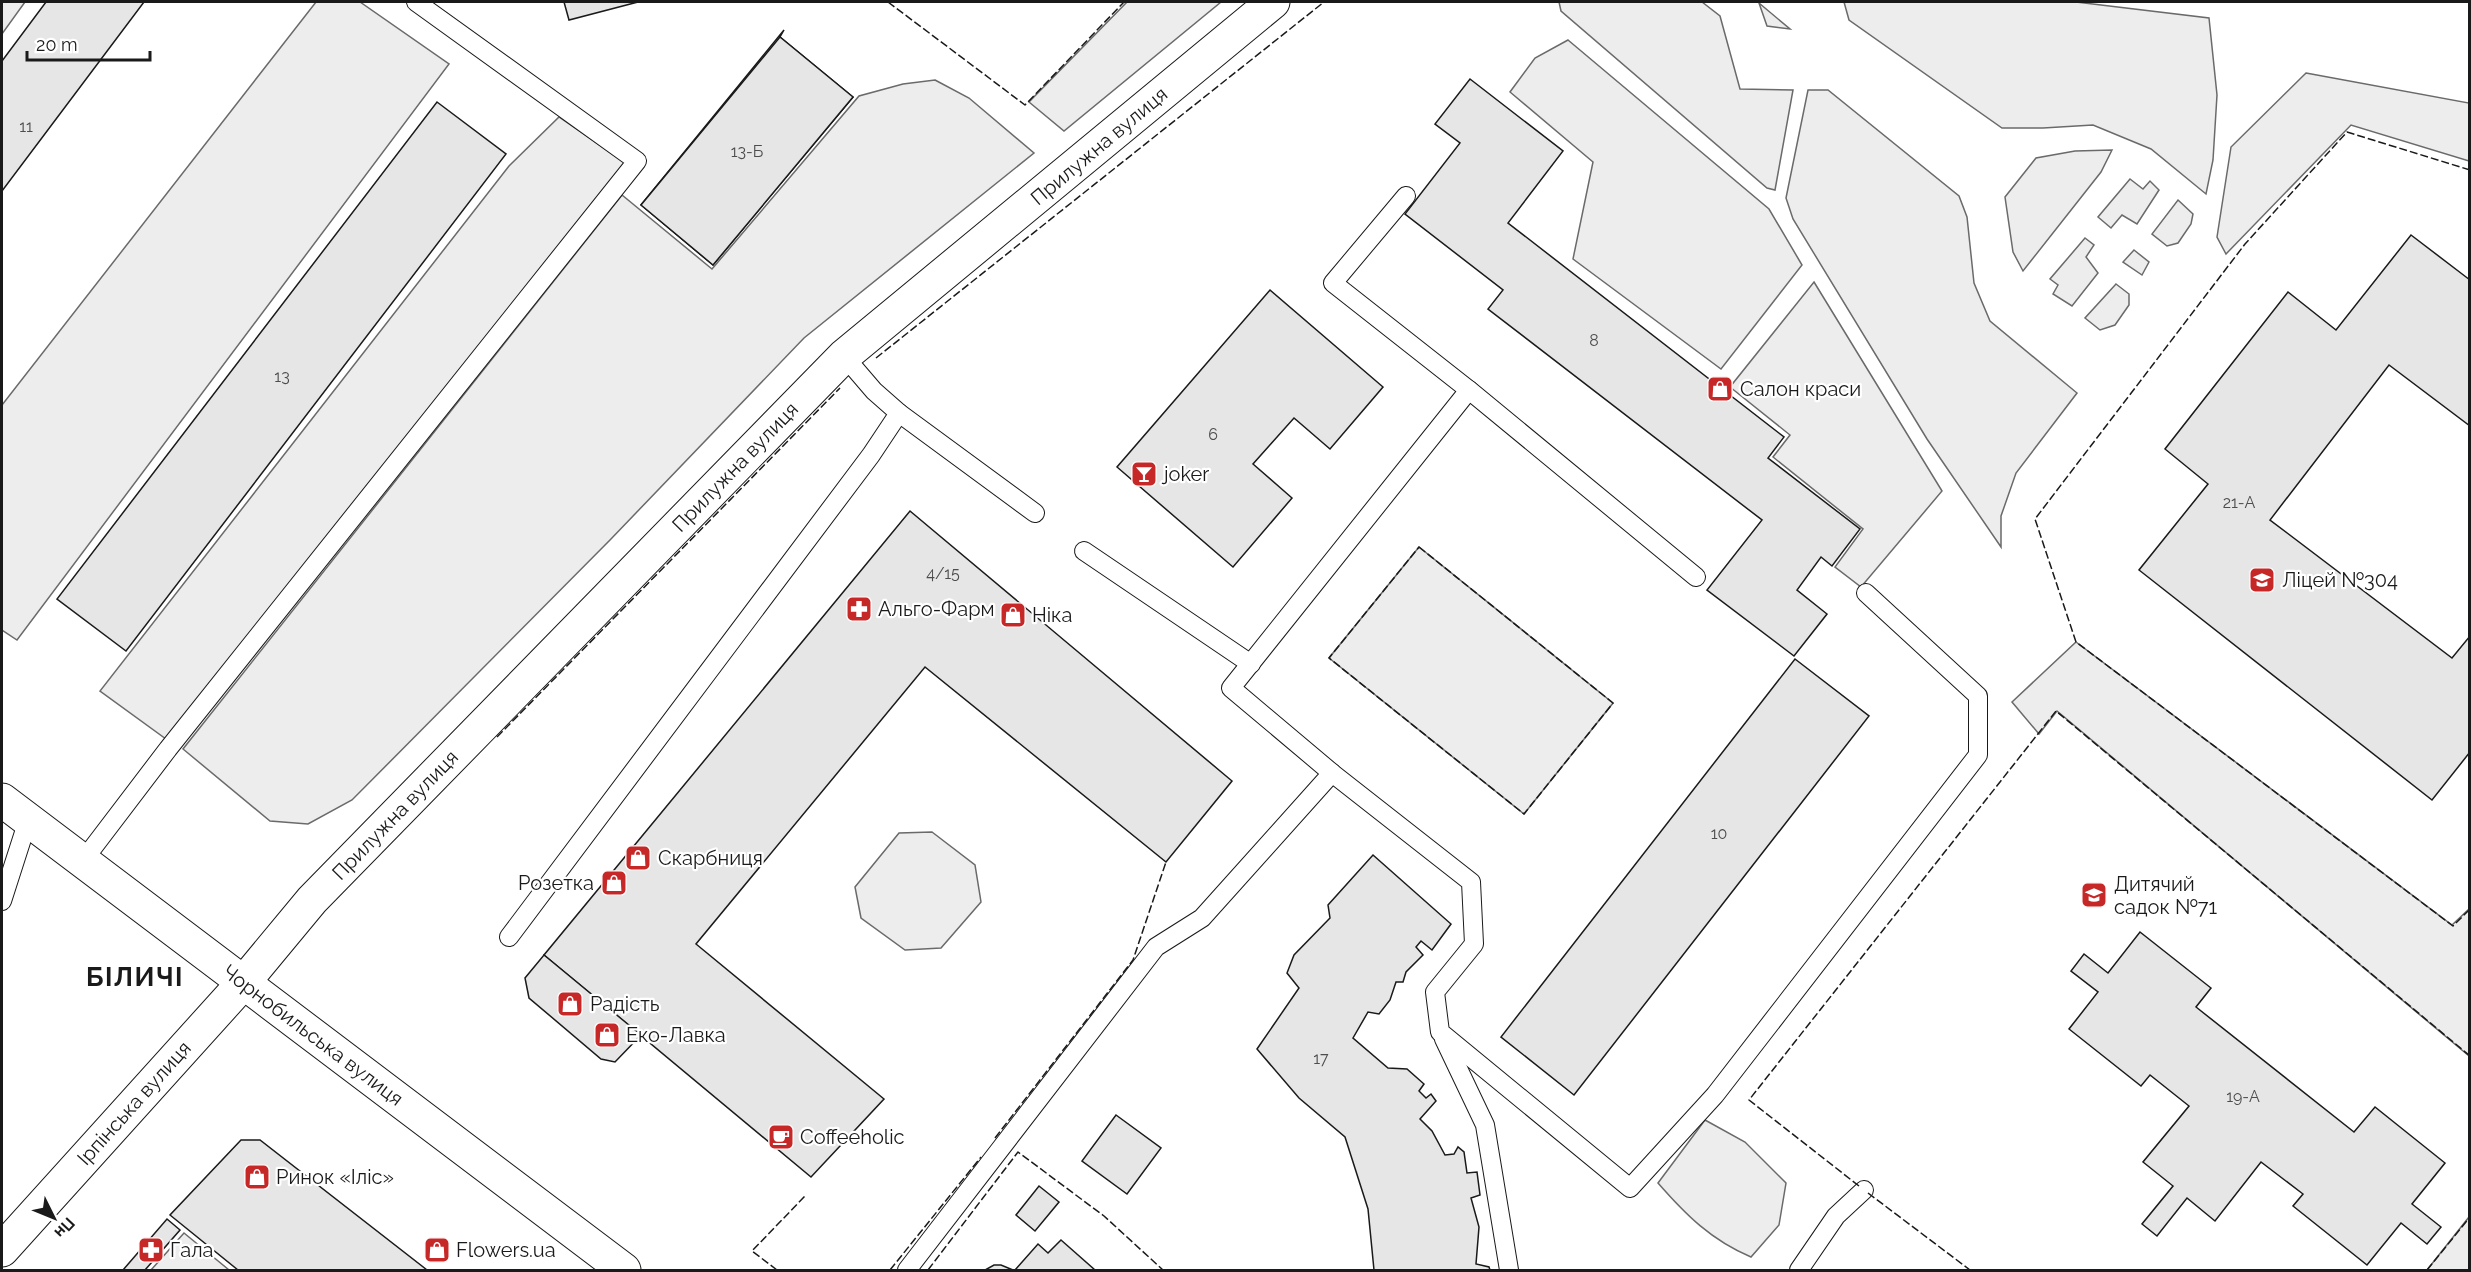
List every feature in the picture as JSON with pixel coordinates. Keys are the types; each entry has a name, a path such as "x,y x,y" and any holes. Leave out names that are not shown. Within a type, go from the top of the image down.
{"street":[{"name":"Прилужна вулиця","path":"244,982 312,900 844,356 1273,2"},
{"name":"Чорнобильська вулиця","path":"2,800 624,1270"},
{"name":"Ірпінська вулиця","path":"2,1250 244,982"}],"lane":[{"path":"82,862 168,748 637,161 416,2"},
{"path":"1406,196 1333,283 1469,390 1696,577"},
{"path":"844,356 874,391 899,413 1035,513"},
{"path":"1469,390 1231,688 1332,773 1471,882 1474,944 1435,992 1440,1032 1485,1125 1509,1270"},
{"path":"509,937 871,455 899,413"},
{"path":"1084,551 1251,664"},
{"path":"1440,1032 1630,1188 1715,1095 1978,755 1978,696 1866,592"},
{"path":"907,1270 1156,947 1202,918 1332,773"},
{"path":"2,901 28,819"},
{"path":"1799,1270 1836,1216 1863,1190"}],"shaded area":[{"path":"2,2 25,2 2,34"},
{"path":"316,2 360,2 449,64 17,640 2,630 2,405"},
{"path":"1127,2 1221,2 1064,131 1029,102"},
{"path":"1559,2 1702,2 1720,16 1740,89 1793,90 1775,190 1767,188 1561,11"},
{"path":"1844,2 2076,2 2209,18 2217,95 2213,160 2206,194 2151,149 2093,125 2002,128 1849,20"},
{"path":"1759,3 1790,29 1767,26"},
{"path":"1568,40 1769,209 1802,265 1721,369 1573,259 1593,162 1510,92 1535,58"},
{"path":"2306,73 2469,103 2469,161 2351,125 2226,254 2217,237 2231,147"},
{"path":"935,80 969,98 1034,153 804,338 610,540 352,800 308,824 270,821 183,749 622,195 712,269 859,96 903,84"},
{"path":"1808,90 1828,90 1959,196 1967,217 1974,283 1990,321 2077,393 2016,473 2001,516 2001,547 1927,439 1793,219 1786,198"},
{"path":"559,117 627,164 166,739 100,691 509,166"},
{"path":"2112,150 2101,172 2023,271 2013,252 2005,197 2036,158 2075,151"},
{"path":"2130,179 2143,189 2150,181 2159,190 2137,224 2122,215 2111,228 2098,217"},
{"path":"2178,200 2193,214 2191,224 2178,243 2167,246 2152,234"},
{"path":"2085,238 2094,245 2086,257 2098,273 2072,306 2053,294 2058,285 2050,279"},
{"path":"2134,250 2149,262 2142,275 2123,262"},
{"path":"1814,282 1942,491 1861,587 1835,567 1863,529 1773,457 1790,435 1730,387"},
{"path":"2116,284 2129,294 2129,305 2115,325 2100,330 2085,318"},
{"path":"1419,547 1613,703 1524,814 1329,658"},
{"path":"2076,642 2452,925 2469,909 2469,1056 2057,711 2039,734 2012,702"},
{"path":"932,832 975,865 981,902 941,948 905,950 861,918 855,887 899,833"},
{"path":"1705,1120 1745,1142 1786,1183 1779,1225 1751,1257 1711,1235 1658,1183"},
{"path":"2469,1217 2469,1270 2427,1270"},
{"path":"184,1233 229,1270 151,1270"}],"building":[{"path":"46,2 144,2 2,191 2,61"},
{"path":"564,2 638,2 569,20"},
{"path":"784,30 780,37 853,97 713,265 641,205"},
{"path":"780,37 853,97 713,265 641,205"},
{"path":"1470,79 1563,151 1508,223 1784,437 1768,458 1860,529 1832,566 1821,557 1797,590 1827,614 1794,656 1707,590 1762,520 1488,309 1503,290 1405,214 1460,143 1435,124"},
{"path":"437,102 506,154 126,651 57,599"},
{"path":"2411,235 2470,280 2470,426 2389,365 2270,520 2452,658 2470,636 2470,752 2432,800 2139,570 2208,484 2165,449 2288,292 2336,330"},
{"path":"1270,290 1383,387 1330,449 1294,418 1253,464 1292,498 1233,567 1117,467"},
{"path":"910,511 1232,781 1166,862 925,667 696,944 884,1099 811,1177 544,955"},
{"path":"1795,659 1869,716 1574,1095 1501,1037"},
{"path":"1373,855 1451,924 1432,950 1421,941 1416,947 1423,955 1406,972 1403,982 1396,982 1390,1000 1379,1014 1368,1012 1353,1038 1388,1068 1407,1069 1424,1084 1419,1091 1426,1098 1431,1094 1436,1101 1420,1119 1432,1131 1445,1155 1454,1154 1458,1147 1464,1152 1467,1173 1477,1172 1480,1195 1471,1198 1479,1227 1476,1264 1489,1267 1490,1270 1374,1270 1368,1209 1345,1137 1299,1098 1257,1049 1299,988 1287,973 1294,955 1330,918 1328,905"},
{"path":"2140,932 2211,988 2196,1007 2354,1132 2375,1107 2445,1163 2412,1204 2441,1227 2427,1244 2401,1223 2367,1265 2293,1206 2303,1194 2261,1162 2215,1221 2187,1198 2157,1236 2142,1224 2173,1186 2143,1162 2189,1106 2150,1075 2141,1086 2069,1029 2098,992 2071,971 2084,954 2108,973"},
{"name":"Радість","path":"544,955 641,1035 615,1062 601,1059 529,998 525,978"},
{"path":"1116,1115 1161,1148 1127,1194 1082,1161"},
{"name":"Ринок «Іліс»","path":"241,1140 260,1140 427,1270 238,1270 170,1215"},
{"path":"1039,1186 1059,1202 1035,1231 1016,1215"},
{"name":"Гала","path":"167,1219 180,1230 145,1270 123,1270"},
{"path":"1061,1240 1095,1270 1015,1270 1038,1244 1048,1253"},
{"path":"994,1265 1001,1265 1013,1270 985,1270"}],"fence":[{"path":"888,2 1025,105 1124,2"},
{"path":"876,358 1324,2"},
{"path":"2470,170 2347,132 2245,244 2035,519 2076,642 2453,926 2470,909"},
{"path":"497,737 840,388"},
{"path":"1419,547 1613,703 1524,814 1329,658 1419,547"},
{"path":"1859,1186 1749,1100 2056,711 2470,1056"},
{"path":"995,1138 1133,960 1166,862"},
{"path":"928,1270 1018,1152 1104,1216 1163,1270"},
{"path":"890,1270 981,1157"},
{"path":"1868,1193 1970,1270"},
{"path":"777,1270 752,1251 806,1195"},
{"path":"2427,1270 2470,1217"}],"place":[{"name":"Салон краси","path":"1720,389"},
{"name":"joker","path":"1144,474"},
{"name":"Ліцей №304","path":"2262,580"},
{"name":"Альго-Фарм","path":"859,609"},
{"name":"Ніка","path":"1013,615"},
{"name":"Скарбниця","path":"638,858"},
{"name":"Розетка","path":"614,883"},
{"name":"Дитячий садок №71","path":"2094,895"},
{"name":"Радість","path":"570,1004"},
{"name":"Еко-Лавка","path":"607,1035"},
{"name":"Coffeeholic","path":"781,1137"},
{"name":"Ринок «Іліс»","path":"257,1177"},
{"name":"Гала","path":"151,1250"},
{"name":"Flowers.ua","path":"437,1250"}],"district":[{"name":"БІЛИЧІ","path":"135,977"}]}
